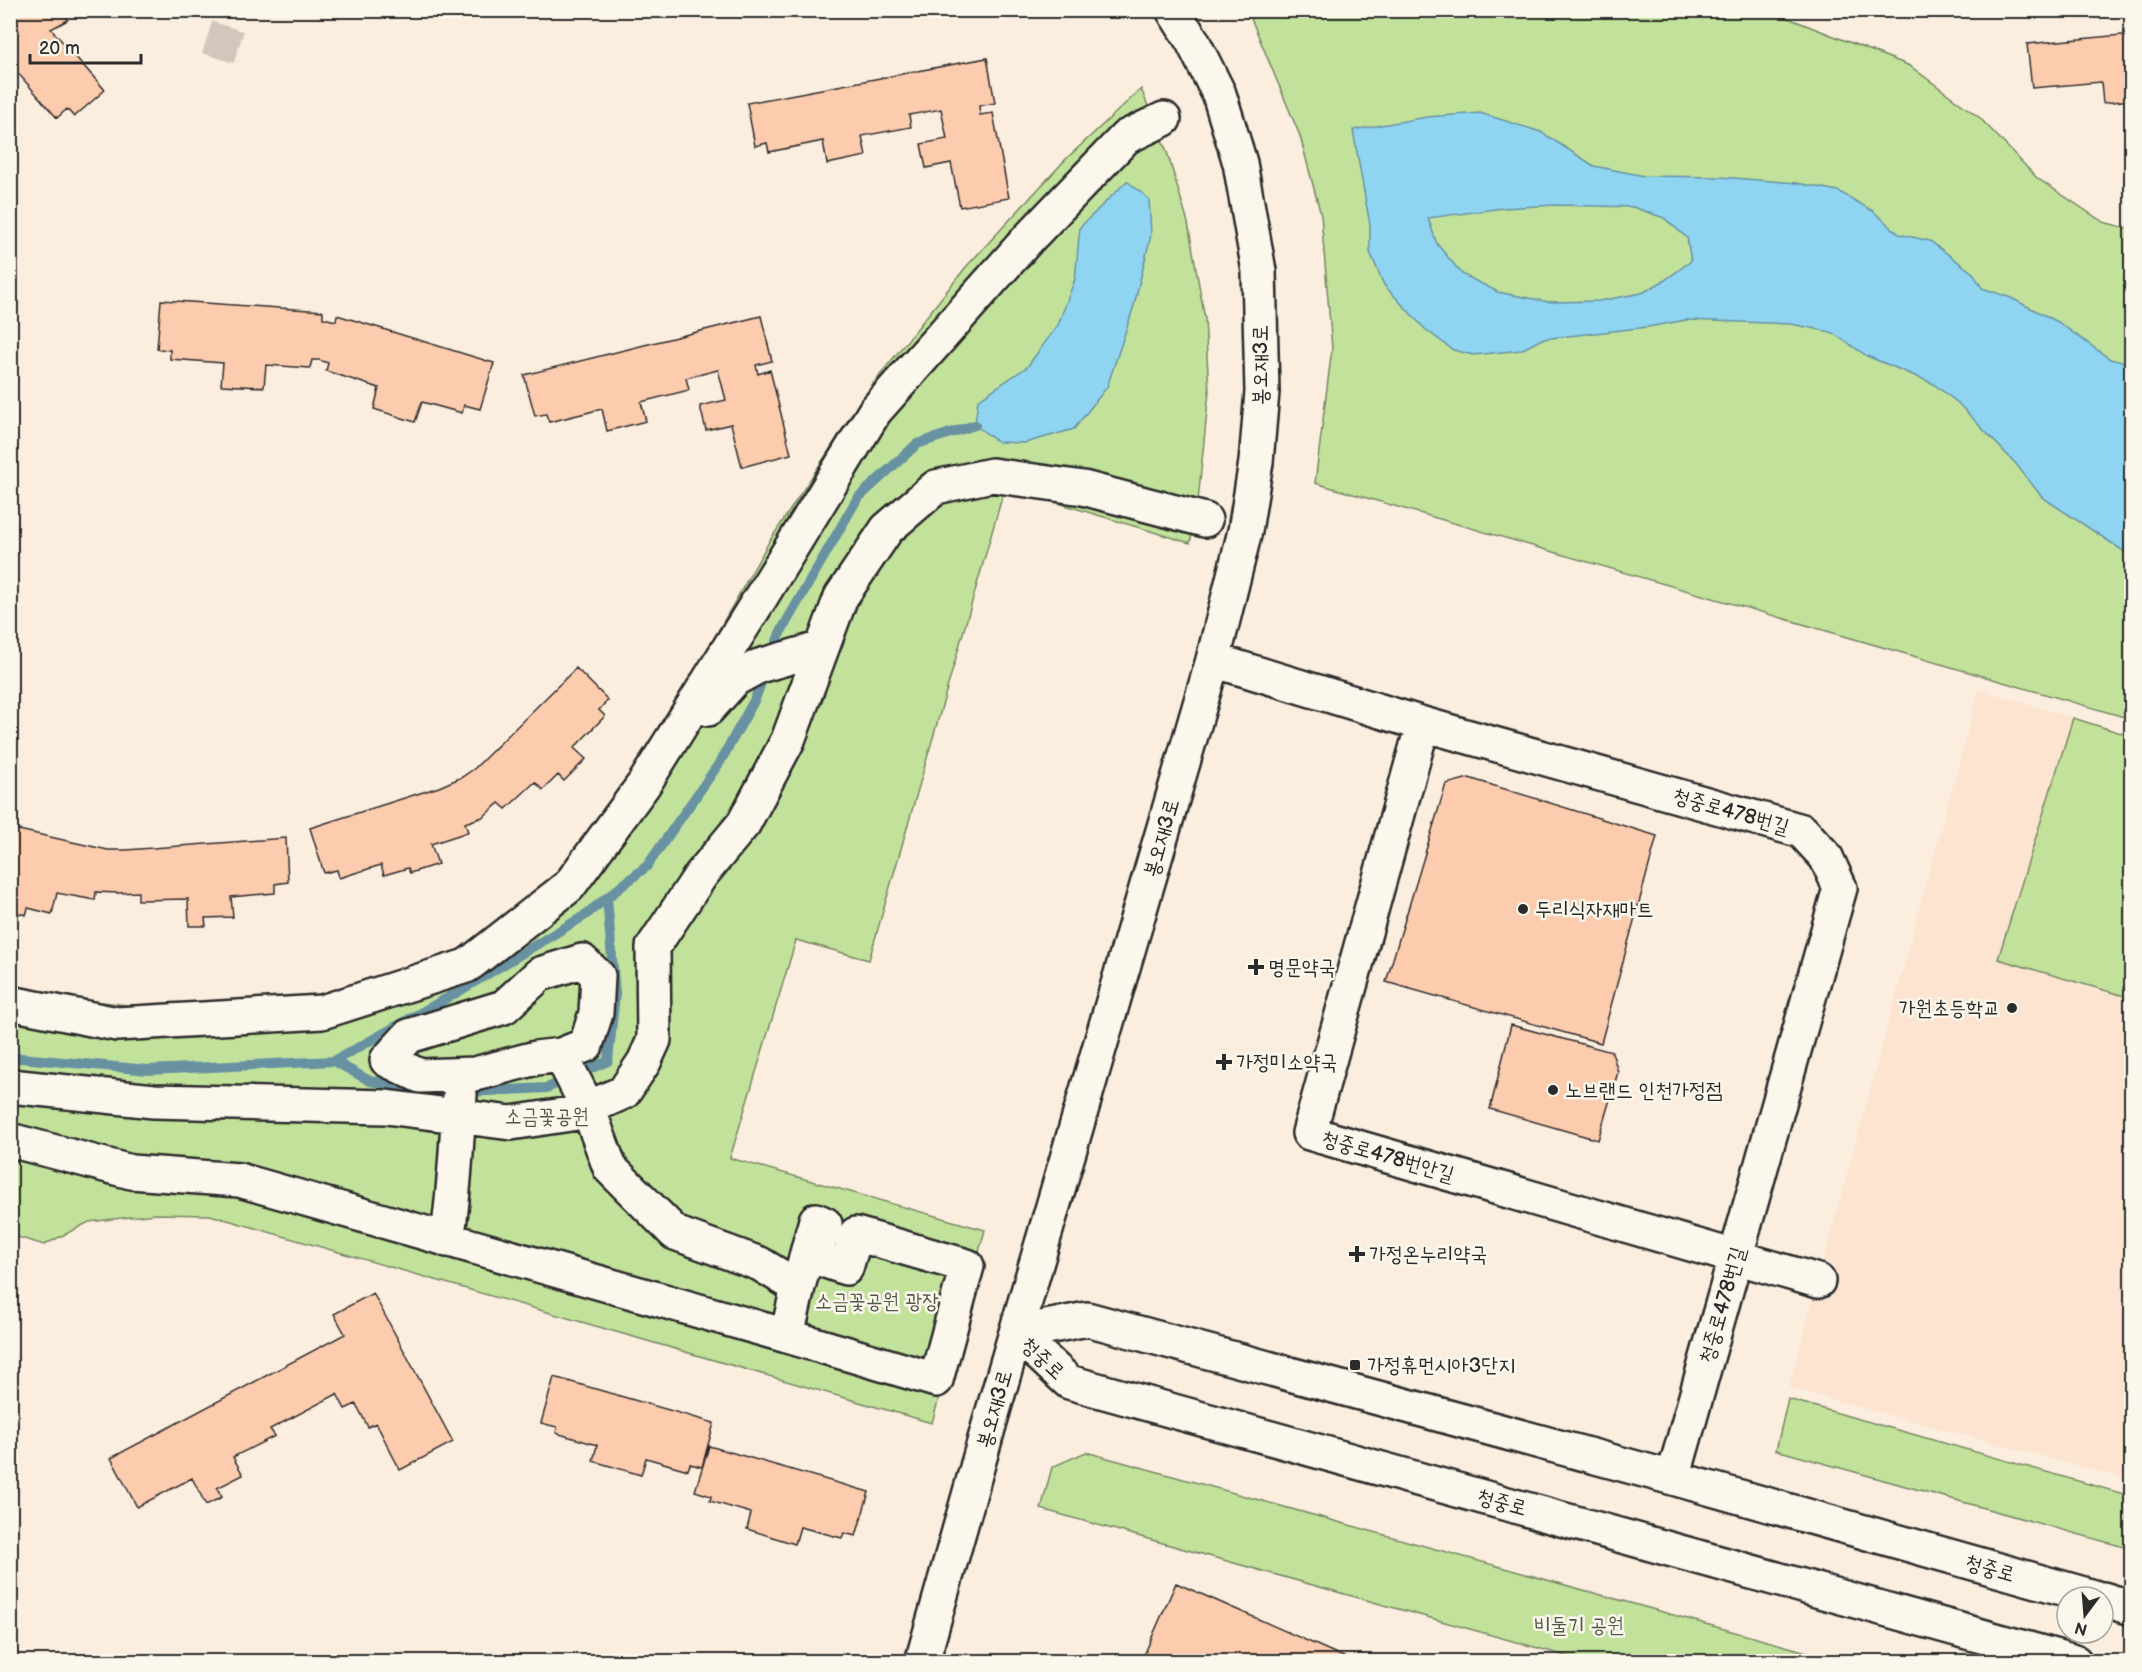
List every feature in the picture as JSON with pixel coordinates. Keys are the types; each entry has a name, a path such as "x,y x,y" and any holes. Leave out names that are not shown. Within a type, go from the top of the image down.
{"street":[{"name":"봉오재3로","path":"922,1662 1213,660 1245,531 1256,462 1262,392 1258,271 1240,163 1219,94 1193,42 1173,10"},
{"path":"10,1003 117,1024 322,1012 466,966 472,962 569,886 644,784 875,411 1028,239 1126,137 1164,119"},
{"path":"10,1086 154,1101 386,1107 511,1123 578,1113 624,1092 644,1062 654,1040 653,947 701,875 744,823 788,740 841,597 887,529 936,487 992,475 1083,488 1205,520"},
{"path":"644,784 735,679 759,666 822,648"},
{"name":"청중로478번길","path":"1213,660 1423,724 1802,831 1826,857 1840,888 1673,1478"},
{"name":"청중로478번안길","path":"1423,724 1309,1133 1736,1257"},
{"path":"582,961 598,976 596,1013 586,1045 561,1054 475,1074 420,1076 387,1060 409,1036 504,1006 540,974 582,961"},
{"path":"472,962 504,1006"},
{"path":"561,1054 588,1108 610,1168 675,1233 760,1264 798,1287"},
{"path":"447,1240 454,1195 454,1163 461,1074"},
{"path":"10,1140 131,1172 238,1180 946,1383 978,1269 856,1234 846,1268 814,1257 825,1224 816,1220 787,1336"},
{"path":"1736,1257 1818,1281"},
{"name":"청중로","path":"1017,1333 1087,1319 1673,1478 2055,1586"},
{"name":"청중로","path":"1017,1333 1069,1382 2075,1662"},
{"path":"2115,1603 2132,1608"}],"shaded area":[{"name":"가원초등학교","path":"1979,689 2131,736 2131,1480 1789,1388"}],"green space":[{"path":"1248,11 1770,11 1910,66 1980,118 2037,178 2103,222 2131,229 2131,719 1315,483 1332,348 1321,215 1300,136"},
{"name":"소금꽃공원","path":"1141,89 1167,152 1188,223 1205,319 1209,391 1197,511 1190,543 1005,487 869,960 796,940 730,1158 985,1230 932,1423 210,1215 155,1214 89,1222 44,1245 11,1235 10,988 159,1009 270,1005 367,984 443,959 517,914 581,853 642,764 769,542 872,385 966,267 1066,159"},
{"path":"2073,718 2131,736 2131,998 1998,959"},
{"path":"1788,1399 2131,1496 2131,1549 1776,1450"},
{"name":"비둘기 공원","path":"1086,1452 1839,1661 1584,1661 1041,1509 1052,1467"}],"water":[{"path":"1480,113 1541,132 1594,166 1644,176 1720,177 1797,183 1838,191 1873,211 1899,234 1930,241 1973,273 1982,288 2011,298 2058,322 2110,359 2131,364 2131,556 2042,497 2016,464 1958,403 1932,383 1867,356 1831,332 1791,324 1686,320 1648,327 1542,339 1521,350 1473,355 1453,350 1425,329 1384,285 1370,252 1370,225 1353,130 1427,117","holes":["1555,205 1633,207 1664,218 1687,238 1691,261 1642,293 1599,301 1549,302 1498,292 1462,274 1437,244 1428,218 1503,208"]},
{"path":"1127,181 1149,199 1151,235 1133,309 1107,387 1074,429 1025,443 998,442 975,425 978,400 1027,367 1058,325 1075,279 1080,227"}],"building":[{"path":"10,10 63,10 68,20 51,29 105,90 74,117 67,109 57,118 10,64"},
{"path":"2132,34 2132,100 2103,103 2101,82 2032,88 2027,44"},
{"path":"987,58 995,103 979,106 980,115 993,113 1009,198 960,207 951,163 926,168 921,144 947,139 941,109 909,115 911,127 862,136 866,156 827,164 823,141 769,152 767,143 755,146 747,103"},
{"path":"161,300 323,311 323,318 336,321 337,315 494,363 480,409 464,405 462,413 422,402 415,422 374,409 379,388 326,371 328,363 319,360 312,360 310,368 266,365 264,387 221,385 223,363 170,359 170,350 157,349"},
{"path":"761,316 772,361 756,365 758,374 770,370 791,454 742,467 731,424 706,430 700,406 726,400 718,370 686,378 689,390 641,402 646,421 607,431 602,409 549,422 546,414 535,416 524,375"},
{"path":"576,668 608,700 599,710 605,716 574,748 586,759 564,781 558,775 543,790 535,782 506,809 499,803 483,817 465,823 468,832 431,844 438,864 410,873 408,868 384,875 381,865 339,878 337,870 324,873 310,828 439,787 462,777 475,768"},
{"name":"두리식자재마트","path":"1469,778 1657,836 1601,1043 1386,982 1446,784"},
{"path":"10,828 108,850 286,838 288,882 275,884 275,893 231,897 233,917 205,918 206,926 189,926 188,899 138,900 138,892 96,892 95,900 57,893 52,914 28,908 26,915 10,911 13,890 10,890"},
{"name":"노브랜드 인천가정점","path":"1511,1025 1612,1052 1618,1072 1598,1140 1490,1109"},
{"path":"373,1293 453,1442 400,1470 376,1423 368,1427 356,1404 345,1409 337,1394 270,1429 275,1436 233,1457 243,1475 217,1488 222,1497 206,1505 192,1478 137,1507 111,1458 345,1334 334,1314"},
{"path":"554,1377 714,1423 702,1467 690,1464 688,1470 646,1458 641,1475 593,1461 597,1445 556,1433 557,1427 541,1423"},
{"path":"709,1446 869,1492 856,1536 844,1533 842,1538 800,1527 795,1544 747,1529 751,1513 710,1501 711,1496 695,1491"},
{"path":"1176,1583 1249,1615 1355,1662 1141,1662"}],"waterway":[{"path":"771,658 780,633 857,499 917,444 975,425"},
{"path":"10,1057 148,1070 334,1061 456,993 584,916 647,866 720,762 755,699 765,672"},
{"path":"334,1061 370,1081 449,1093 547,1088 608,1061 615,994 607,898"}],"tunnel":[{"path":"218,58 233,10"}],"place":[{"name":"두리식자재마트","path":"1523,909"},
{"name":"명문약국","path":"1256,967"},
{"name":"가원초등학교","path":"2012,1008"},
{"name":"가정미소약국","path":"1224,1062"},
{"name":"노브랜드 인천가정점","path":"1553,1090"},
{"name":"가정온누리약국","path":"1357,1254"},
{"name":"가정휴먼시아3단지","path":"1355,1365"}],"park label":[{"name":"소금꽃공원 광장","path":"877,1301"}]}
